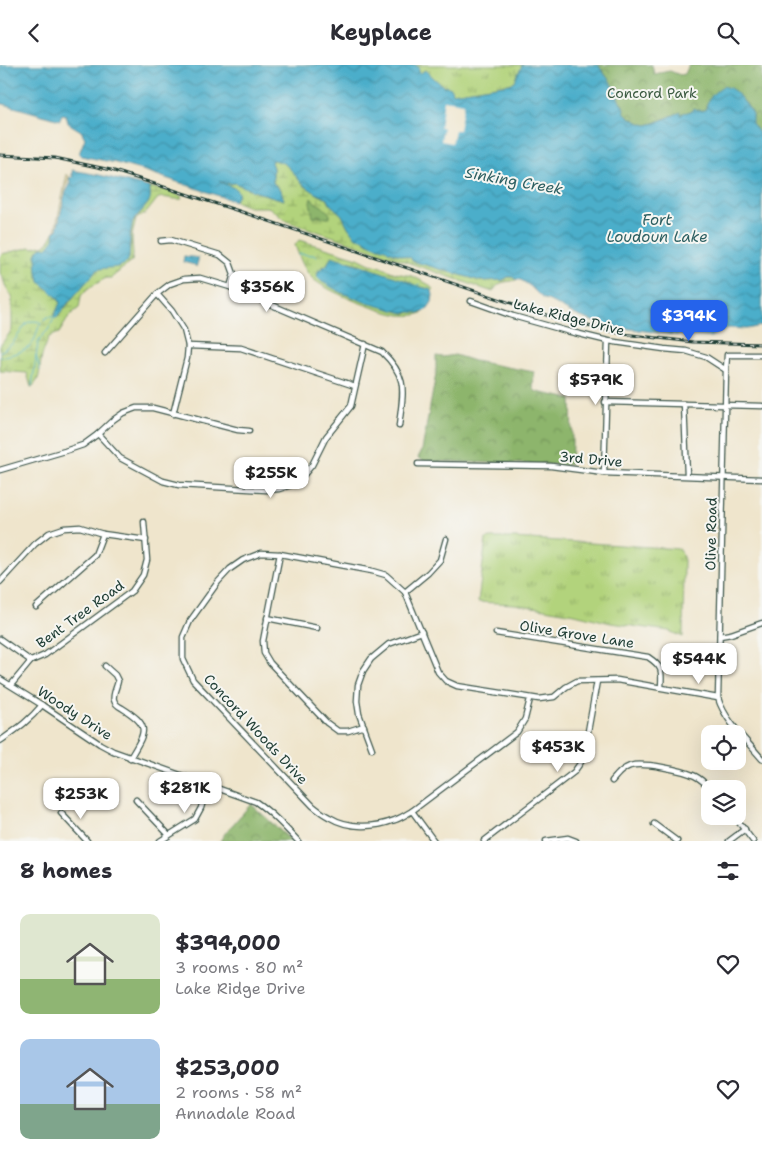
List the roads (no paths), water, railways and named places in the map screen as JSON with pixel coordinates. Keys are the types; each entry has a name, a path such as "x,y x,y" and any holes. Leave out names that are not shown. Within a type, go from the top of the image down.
{"street":[{"path":"161,241 171,240 220,255 230,263 234,274 230,287"},
{"path":"105,353 157,294 170,284 184,279 200,278 230,287 382,352 392,362 402,381 403,392 399,426"},
{"path":"157,294 172,311 184,330 188,346 173,413"},
{"name":"Lake Ridge Drive","path":"471,301 513,316 608,341 686,351 706,357 726,370"},
{"path":"604,473 608,341"},
{"path":"98,434 120,458 163,481 179,485 266,490 279,489 291,485 302,477 312,465 326,437 352,406 365,345"},
{"path":"188,346 242,348 356,386"},
{"path":"726,370 727,355 762,355"},
{"name":"Olive Road","path":"718,698 726,370"},
{"path":"605,402 762,406"},
{"path":"684,404 687,475"},
{"path":"0,470 83,445 123,413 136,408 153,408 248,431"},
{"name":"3rd Drive","path":"418,464 551,466 604,473 762,479"},
{"name":"Bent Tree Road","path":"11,685 31,661 45,655 132,591 143,575 147,560 144,521"},
{"path":"0,582 35,544 49,533 64,528 80,527 102,534 146,540"},
{"path":"36,607 95,555 102,534"},
{"path":"405,592 440,560 446,539"},
{"name":"Concord Woods Drive","path":"530,699 525,719 516,732 412,811 396,820 376,825 358,826 330,818 313,806 193,680 183,659 183,637 190,621 218,582 230,569 242,560 261,553 280,554 386,575 405,592 438,672 446,681 457,686 539,699 554,697 577,681 617,680 718,698"},
{"path":"280,554 263,641 264,653 270,663 327,723 338,731 348,731 364,726"},
{"path":"267,618 317,628"},
{"path":"720,636 762,623"},
{"path":"372,749 359,714 357,701 358,685 363,671 371,659 389,644 422,632"},
{"name":"Olive Grove Lane","path":"496,633 648,657 657,663 662,671 661,687"},
{"path":"0,639 31,661"},
{"path":"105,666 118,681 114,702 134,715 141,722 144,730 142,739 130,758"},
{"name":"Woody Drive","path":"0,679 100,744 130,758 256,802 282,823 298,841"},
{"path":"484,841 574,772 581,762 585,748 597,681"},
{"path":"718,698 727,717 762,759"},
{"path":"0,741 23,725 42,705"},
{"path":"612,781 621,770 631,766 644,765 682,772 696,777 701,781"},
{"path":"160,841 195,819 201,808 208,784"},
{"path":"136,800 169,835"},
{"path":"412,811 434,841"},
{"path":"61,813 87,841"},
{"path":"654,824 677,841"},
{"path":"742,825 753,841"},
{"path":"729,841 745,829"},
{"path":"546,841 568,838 576,841"}],"water":[{"name":"Fort Loudoun Lake","path":"0,65 416,65 419,72 421,73 425,70 444,87 451,88 452,93 510,84 515,81 522,65 598,65 615,88 625,113 640,123 647,125 681,112 681,116 683,113 692,111 693,108 702,111 706,109 709,99 717,90 723,86 730,88 736,92 752,112 752,123 762,137 762,326 746,329 729,328 710,337 675,335 604,325 578,316 542,298 530,286 512,277 503,280 480,281 412,261 411,258 356,238 342,215 330,204 328,199 307,187 288,167 279,161 272,160 271,162 273,183 281,190 284,200 253,191 235,183 226,184 219,181 237,190 238,193 234,201 148,172 81,156 79,154 85,138 81,131 68,123 66,115 62,114 60,120 0,103"},
{"path":"72,170 148,187 150,198 132,225 127,262 123,265 97,270 57,318 54,316 60,303 58,298 40,282 37,273 36,255 39,249 47,248 54,239 65,194 71,183 69,178 73,177 71,175 73,173"},
{"path":"184,256 199,258 196,267 195,265 183,262"},
{"path":"332,256 429,289 433,295 432,302 424,312 404,313 367,303 342,293 322,282 317,277 318,271 327,265"}],"waterway":[{"path":"299,254 317,257"},
{"path":"414,286 420,284"},
{"path":"32,386 38,343 56,315"},
{"path":"0,357 17,353 30,347 43,321 47,317 54,317"},
{"path":"0,352 12,344 26,324 31,321 40,322"},
{"path":"36,356 40,370"}],"railway":[{"path":"0,155 55,158 111,170 245,213 561,320 623,334 693,342 762,344"}],"park label":[{"name":"Concord Park","path":"652,93"}],"water label":[{"name":"Sinking Creek","path":"514,181"}]}
